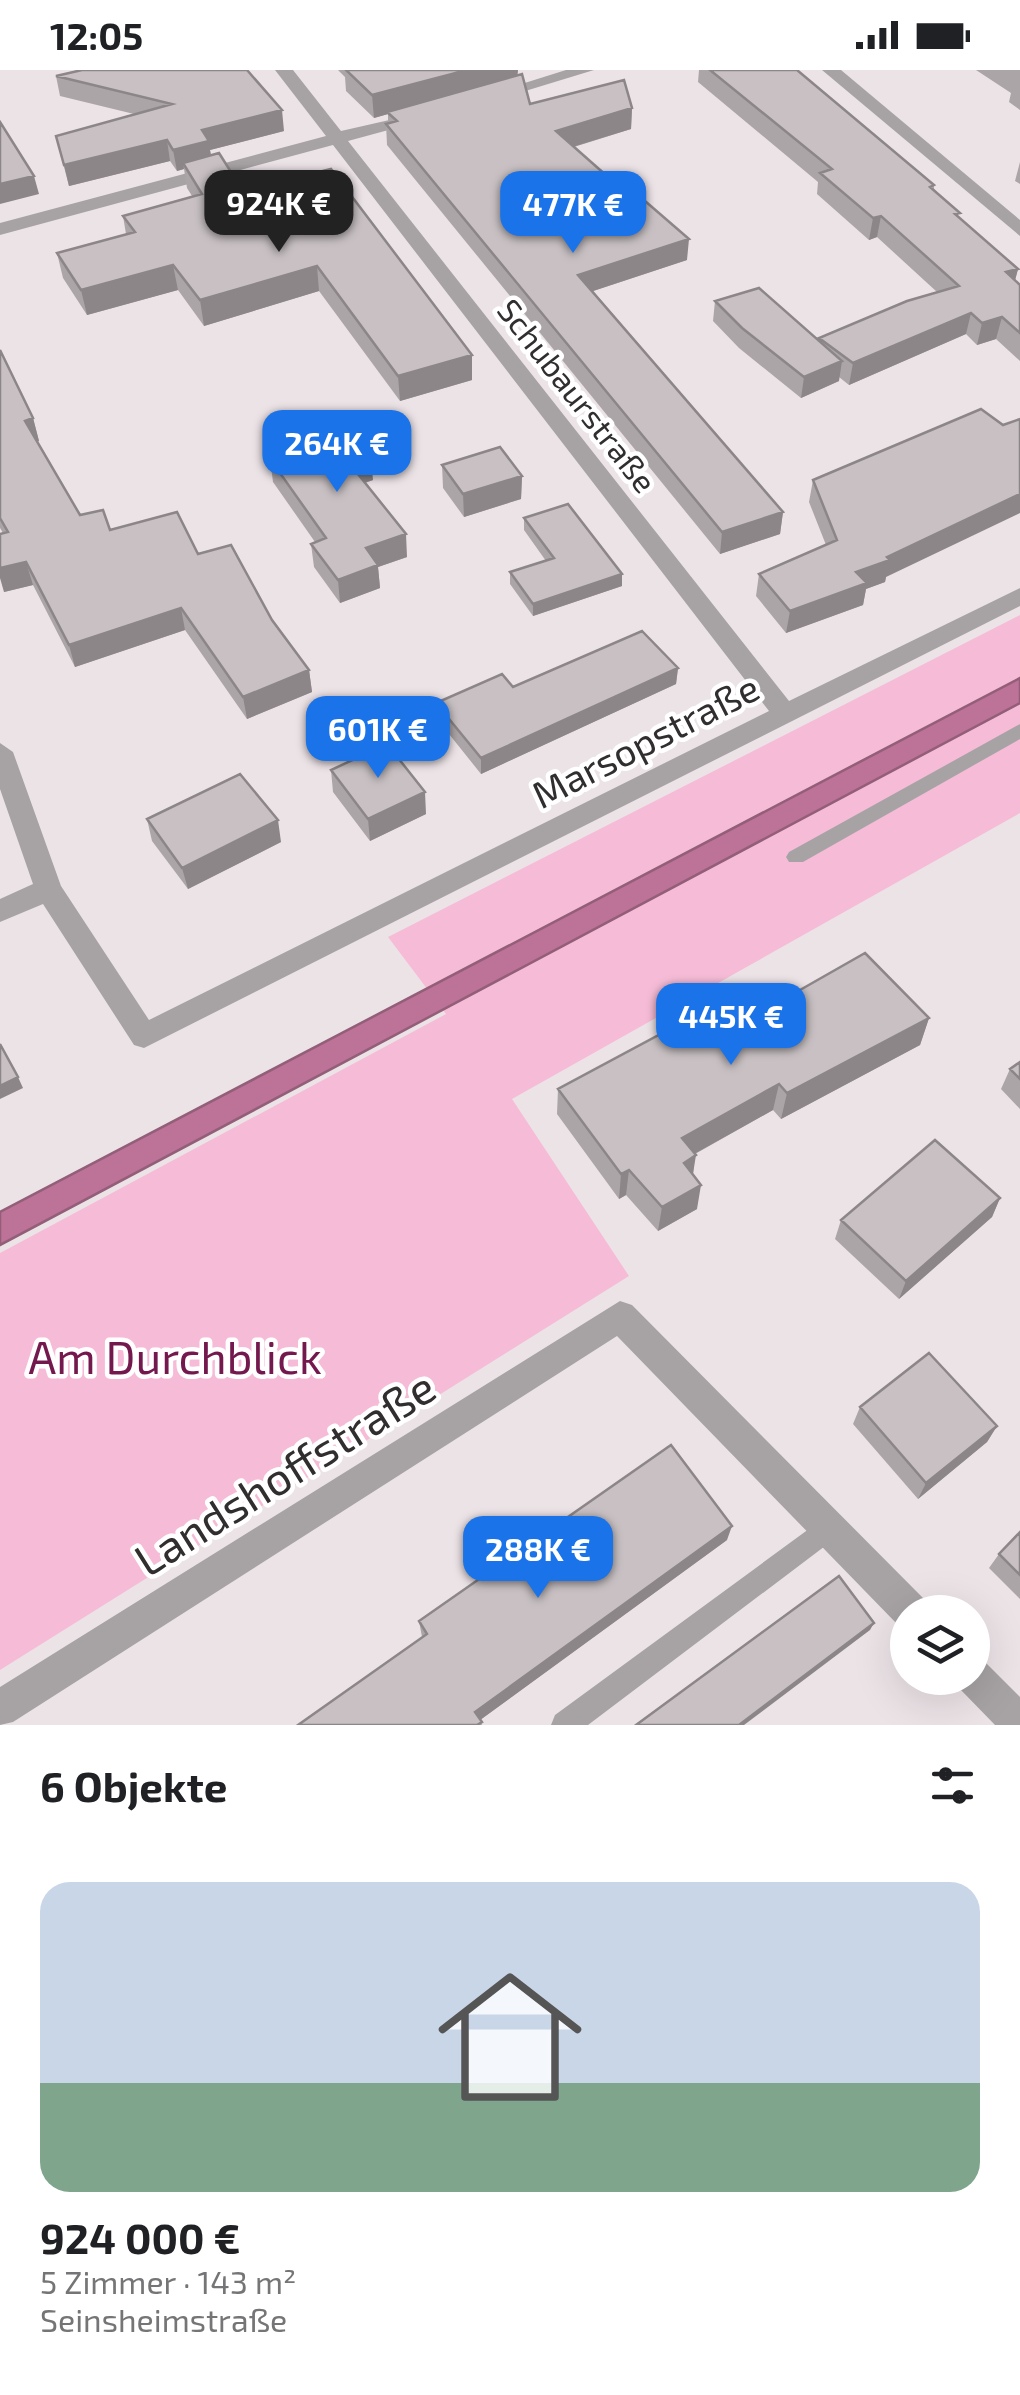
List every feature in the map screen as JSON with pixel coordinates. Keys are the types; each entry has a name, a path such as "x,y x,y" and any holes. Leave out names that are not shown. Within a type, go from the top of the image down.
{"street":[{"name":"Schubaurstraße","path":"284,70 784,712"},
{"path":"0,229 585,70"},
{"path":"831,70 1020,230"},
{"name":"Marsopstraße","path":"48,889 144,1036 1020,596"},
{"path":"0,752 48,889 0,911"},
{"name":"Landshoffstraße","path":"0,1709 620,1316 828,1528"},
{"path":"828,1528 894,1595"},
{"path":"990,1693 1020,1724"}],"lane":[{"path":"796,856 1020,731"},
{"path":"566,1725 828,1528"}],"green space":[{"name":"Am Durchblick","path":"1020,615 1020,813 512,1099 629,1276 0,1670 0,1253 446,1014 388,937"}],"shaded area":[{"path":"1020,678 1020,703 0,1245 0,1212"}],"building":[{"path":"82,70 247,70 282,110 202,130 209,141 173,150 167,140 64,165 56,136 172,104 56,76"},
{"path":"346,70 467,70 372,95"},
{"path":"710,70 797,70 934,185 930,187 960,213 955,214 1018,269 1006,272 1020,285 1020,333 1002,317 982,323 971,313 853,363 819,338 907,301 959,286 881,216 873,218 820,173 832,169"},
{"path":"522,74 530,104 624,80 632,108 556,131 616,184 623,182 689,239 578,275 783,512 722,532 386,124 397,121 387,112"},
{"path":"0,122 34,176 0,184"},
{"path":"219,153 243,191 331,169 472,355 398,376 317,266 200,300 173,265 81,290 57,253 135,232 123,216 202,194 183,163"},
{"path":"759,288 842,361 804,377 715,301"},
{"path":"0,350 33,418 25,421 80,515 103,510 110,530 177,512 198,554 231,545 272,620 309,670 243,697 181,608 69,645 26,562 0,568 0,534 8,532 0,518"},
{"path":"981,409 1003,425 1020,419 1020,494 887,557 890,560 856,572 867,583 790,611 759,574 837,540 813,480"},
{"path":"337,413 371,457 350,464 406,534 366,548 378,565 338,580 311,544 326,538 270,459 305,448 290,429"},
{"path":"500,447 522,476 463,494 442,465"},
{"path":"568,504 622,574 533,604 510,572 554,558 524,518"},
{"path":"642,631 678,668 481,758 436,703 502,674 513,687"},
{"path":"387,744 425,792 368,819 331,770"},
{"path":"240,774 278,820 182,868 147,819"},
{"path":"865,953 929,1018 787,1093 779,1084 682,1138 696,1155 684,1163 701,1185 662,1207 629,1170 621,1174 558,1089 737,993 756,1015"},
{"path":"0,1044 18,1077 0,1086"},
{"path":"1020,1062 1020,1079 1010,1069"},
{"path":"935,1140 1000,1198 906,1281 841,1220"},
{"path":"929,1353 997,1426 926,1483 860,1407"},
{"path":"671,1445 732,1526 475,1712 482,1722 298,1725 427,1634 419,1621"},
{"path":"1020,1532 1020,1575 999,1554"},
{"path":"839,1576 874,1623 739,1725 636,1725"}]}
